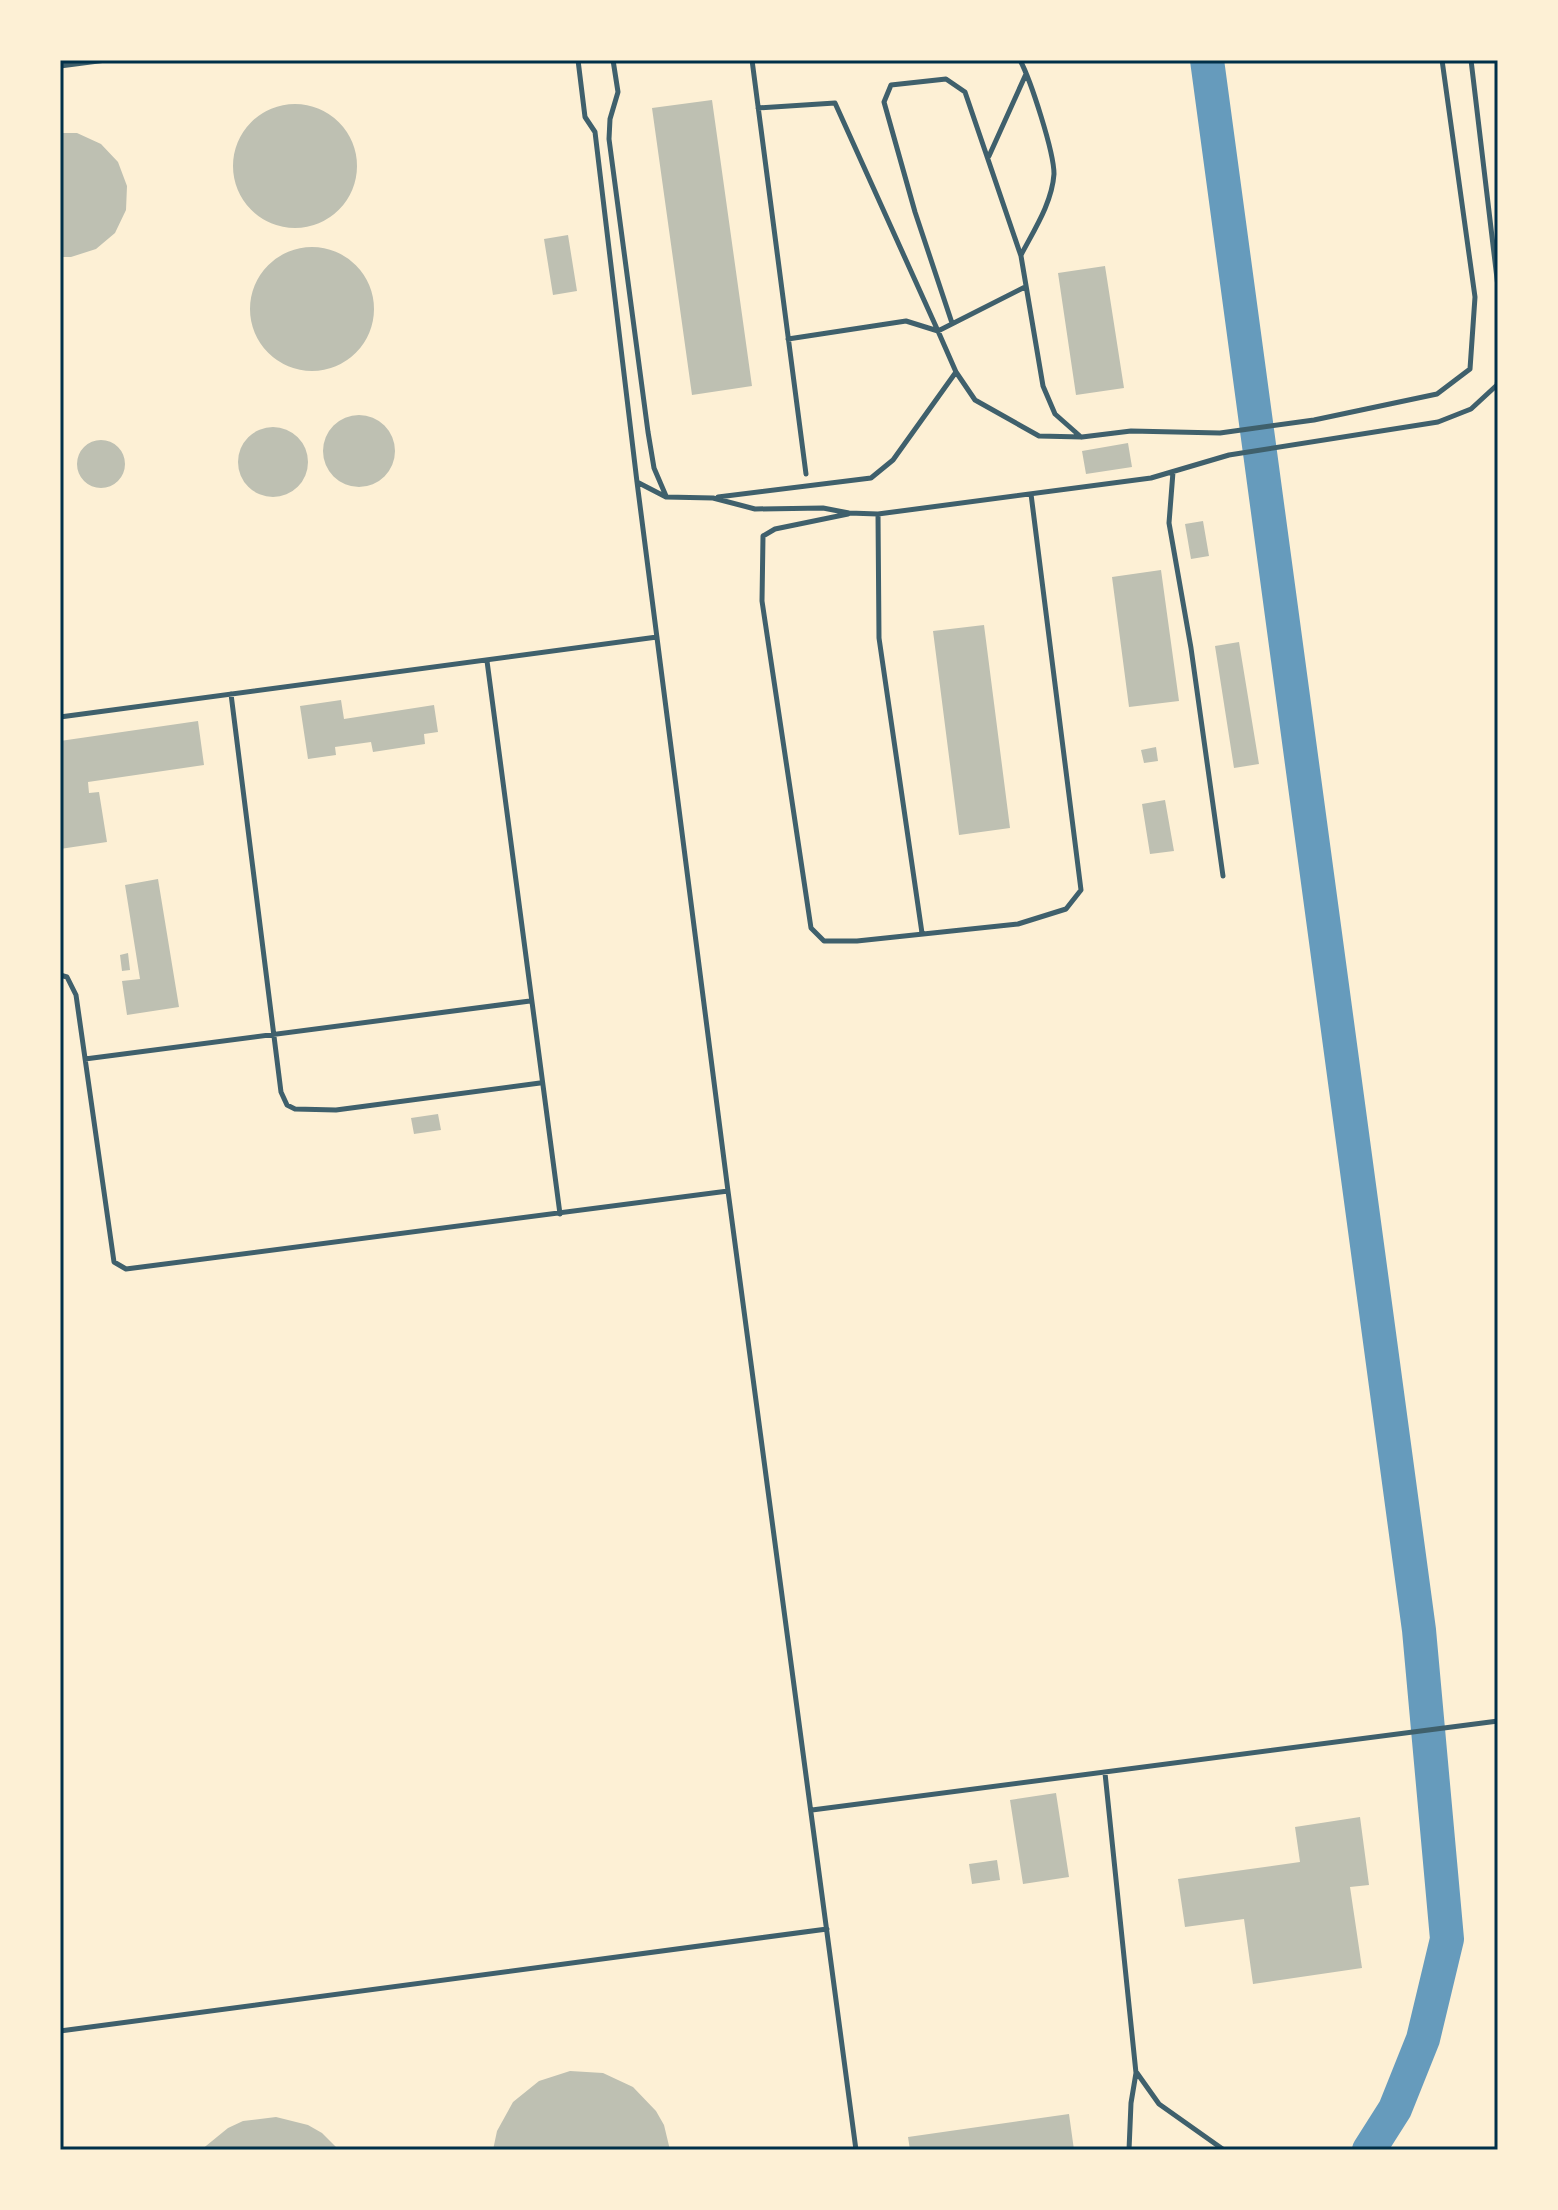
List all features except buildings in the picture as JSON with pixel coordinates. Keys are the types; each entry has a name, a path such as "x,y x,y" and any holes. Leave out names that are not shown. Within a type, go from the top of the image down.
{"lane":[{"path":"60,66 106,60"},
{"path":"578,60 585,117 595,132 728,1191 856,2150"},
{"path":"613,60 618,92 610,119 609,139 648,432 654,468 666,497"},
{"path":"752,60 806,474"},
{"path":"1020,60 1040,114 1054,173 1045,209 1021,256"},
{"path":"758,108 835,103 956,372 975,400 1039,436 1082,437 1131,431 1220,433 1314,420 1437,394 1470,369 1475,297 1442,60"},
{"path":"1471,60 1498,287"},
{"path":"989,157 1027,73"},
{"path":"952,323 915,212 884,102 891,85 946,79 965,92 1021,256 1043,386 1055,414 1082,437"},
{"path":"788,339 906,321 938,331 1025,287"},
{"path":"637,482 666,497 713,498 871,478 893,460 956,372"},
{"path":"713,498 755,509 823,508 878,514 1151,478 1229,455 1438,422 1471,409 1497,385 1498,378"},
{"path":"1173,472 1169,523 1191,648 1223,876"},
{"path":"849,513 775,529 763,536 762,601 811,928 824,941 857,941 1018,924 1066,909 1081,890 1031,494"},
{"path":"878,514 879,638 922,934"},
{"path":"60,717 657,637"},
{"path":"487,661 540,1083 560,1214"},
{"path":"231,694 281,1092 287,1105 295,1109 336,1110 540,1083"},
{"path":"60,975 67,977 76,995 114,1262 126,1269 728,1191"},
{"path":"85,1059 530,1001"},
{"path":"812,1810 1498,1721"},
{"path":"1105,1773 1136,2073 1129,2150"},
{"path":"60,2031 827,1929"},
{"path":"1136,2073 1159,2104 1224,2150"}],"waterway":[{"path":"1207,60 1419,1630 1447,1939 1423,2039 1395,2109 1369,2150"}]}
